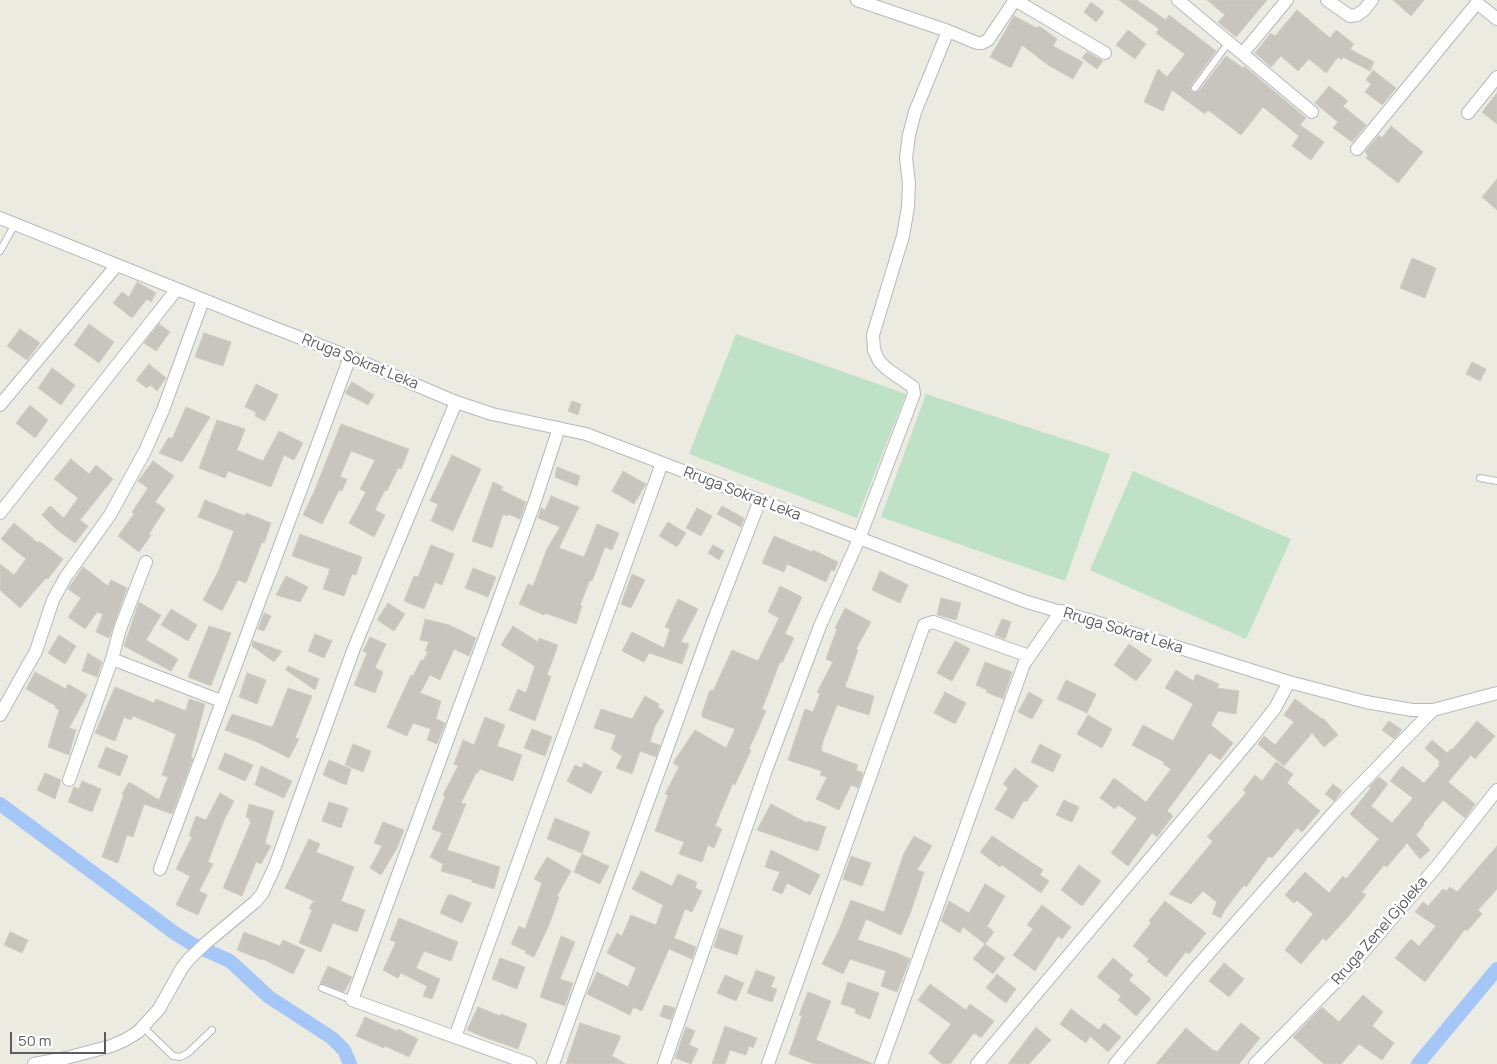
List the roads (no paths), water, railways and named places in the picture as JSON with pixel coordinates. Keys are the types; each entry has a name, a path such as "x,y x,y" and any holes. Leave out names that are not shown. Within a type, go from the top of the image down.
{"street":[{"path":"857,0 946,36 977,43 988,40 1015,0 1105,53"},
{"path":"1178,0 1244,53 1312,112"},
{"path":"1244,53 1287,0"},
{"path":"1327,0 1350,16 1357,15 1364,10 1372,0"},
{"path":"1357,149 1478,3 1497,19"},
{"path":"664,1064 766,770 813,644 859,539 914,394 913,387 879,361 874,350 873,335 903,236 908,207 909,184 906,158 909,135 915,112 946,36"},
{"path":"1468,113 1497,77"},
{"name":"Rruga Sokrat Leka","path":"0,218 350,357 456,402 492,414 586,434 1027,602 1289,682 1366,702 1412,710 1433,710 1497,692"},
{"path":"0,405 117,265"},
{"path":"0,513 176,289"},
{"path":"0,715 36,651 52,600 65,578 110,515 145,451 163,410 203,300"},
{"path":"160,869 350,357"},
{"path":"34,1064 111,1046 125,1040 142,1027 159,1009 182,968 207,942 255,902 267,884 354,648 456,402"},
{"path":"530,1064 352,1000 534,504 559,428"},
{"path":"455,1037 662,463"},
{"path":"554,1064 711,627 760,500"},
{"path":"69,780 112,659 120,629 146,562"},
{"path":"881,1064 1021,673 1029,656 1061,611"},
{"path":"768,1064 924,625 933,622 1029,656"},
{"path":"112,659 221,701"},
{"path":"977,1064 1250,740 1275,708 1289,682"},
{"path":"1115,1064 1336,810 1433,710"},
{"name":"Rruga Zenel Gjoleka","path":"1255,1064 1353,964 1437,866 1497,790"},
{"path":"78,1054 89,1064"}],"lane":[{"path":"1195,88 1229,42"},
{"path":"0,251 15,224"},
{"path":"1480,478 1497,481"},
{"path":"322,988 352,1000"},
{"path":"142,1027 173,1056 180,1057 188,1053 212,1030"}],"waterway":[{"path":"0,804 176,934 194,945 230,961 269,997 332,1038 344,1050 350,1064"},
{"path":"1418,1064 1497,969"}]}
